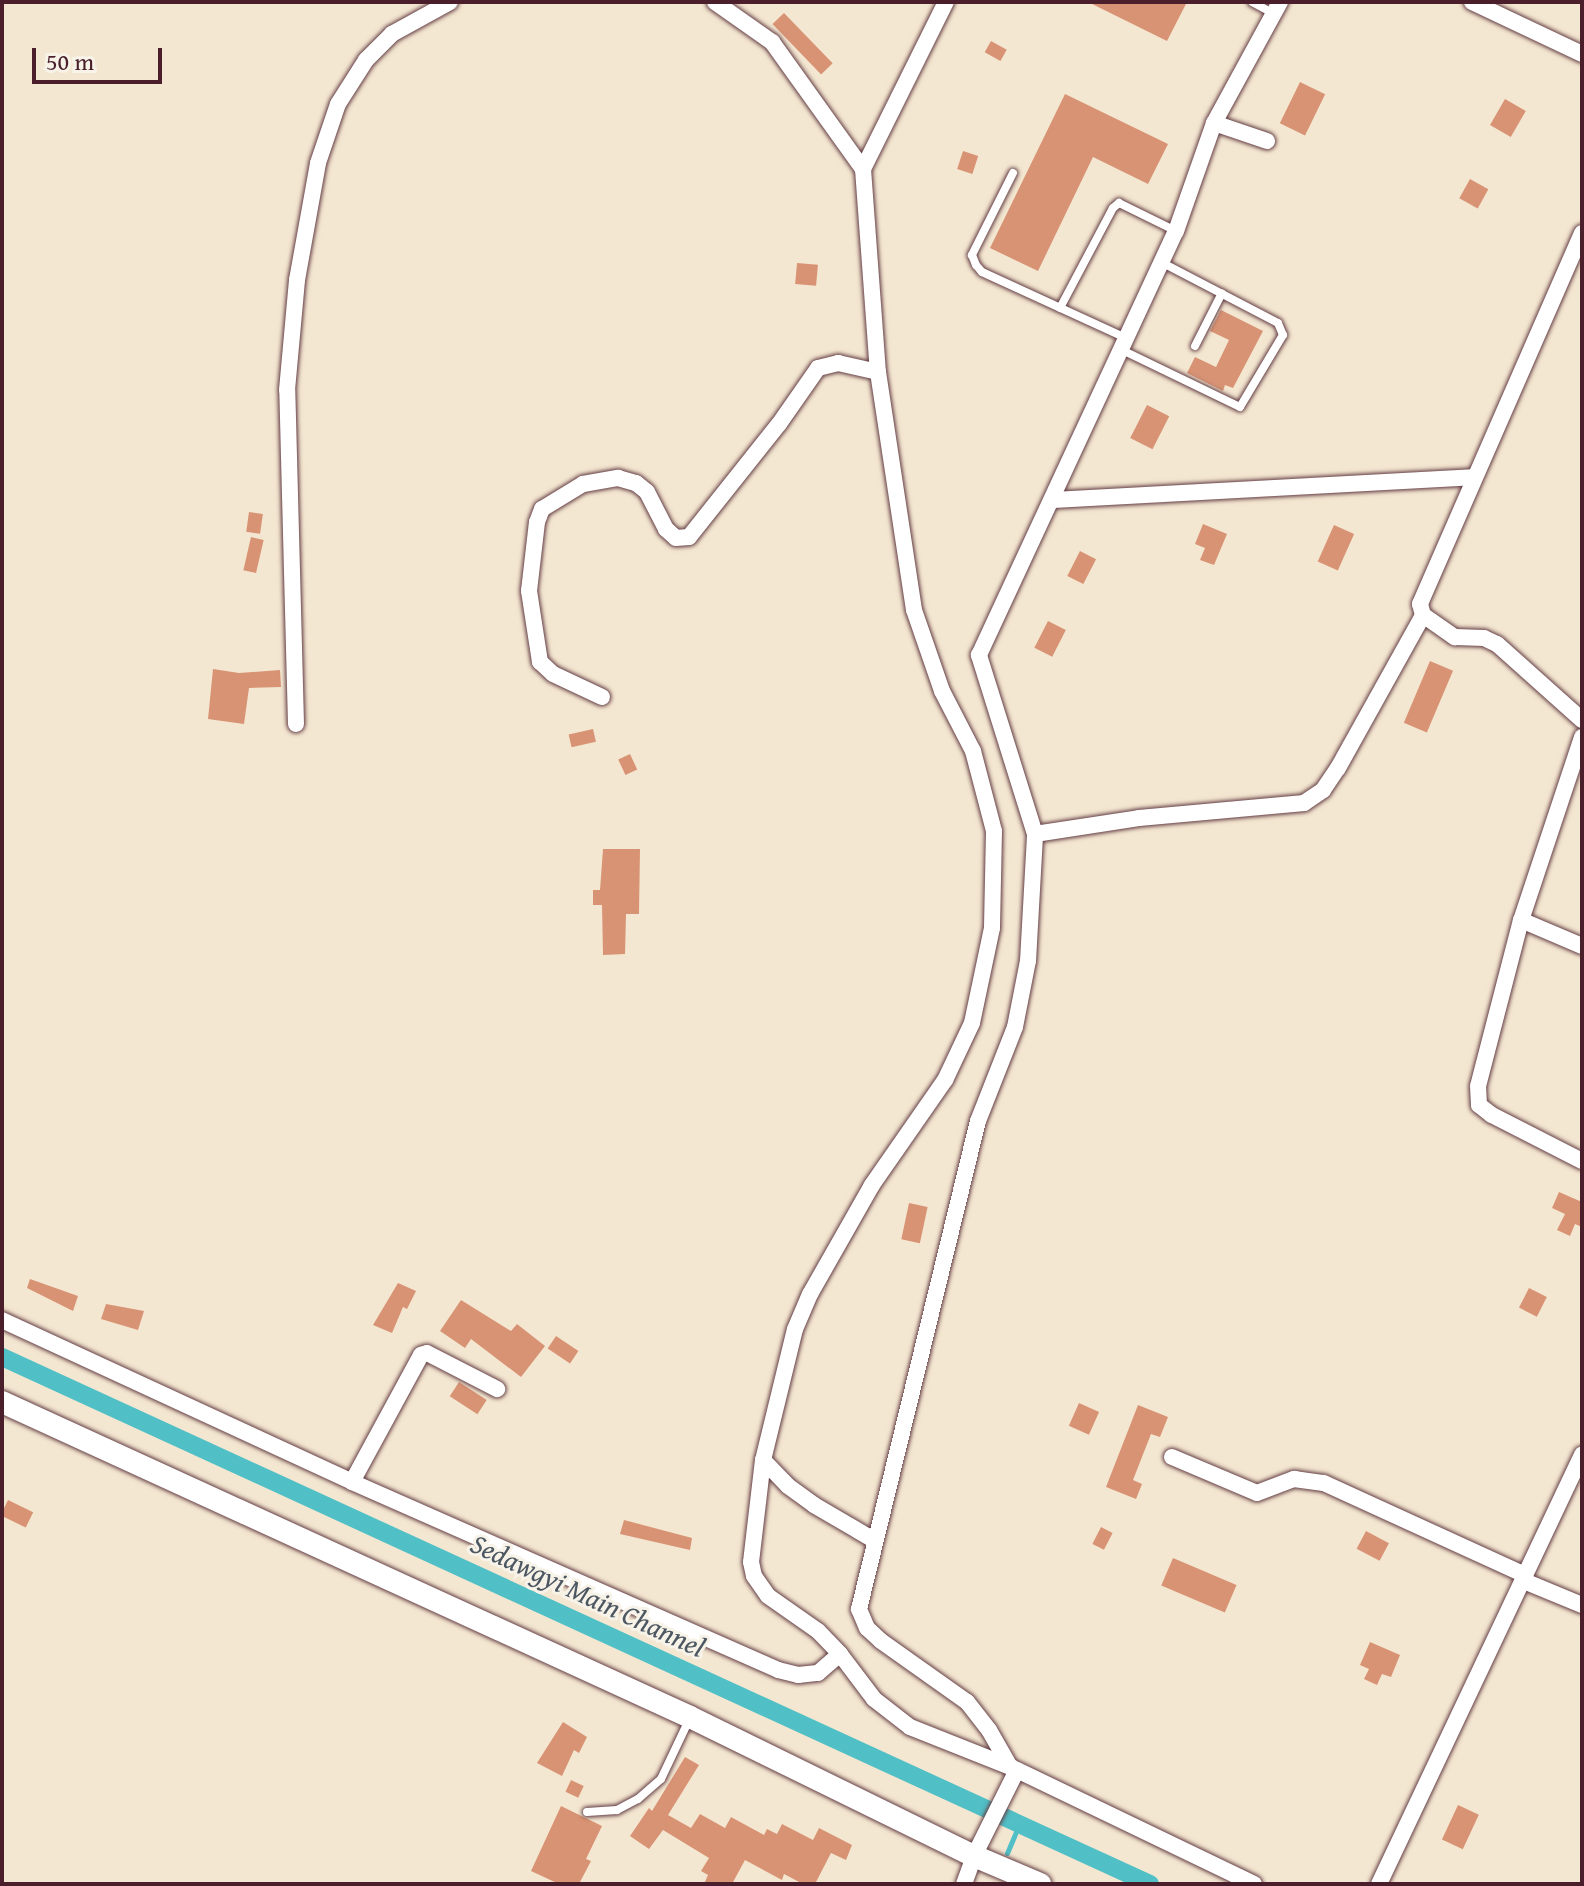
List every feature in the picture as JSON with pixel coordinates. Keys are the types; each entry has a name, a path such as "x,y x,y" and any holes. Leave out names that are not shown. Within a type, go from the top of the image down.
{"street":[{"path":"296,724 287,390 297,280 318,163 338,104 366,60 392,34 450,2"},
{"path":"715,2 772,42 863,169"},
{"path":"946,2 863,169 878,372 914,610 942,691 973,751 994,831 992,928 972,1023 945,1080 872,1185 810,1294 795,1329 763,1460 751,1562 754,1576 768,1596 818,1631 874,1699 910,1727 1013,1768 1254,1884"},
{"path":"1472,2 1582,54"},
{"path":"964,1884 1008,1788 1013,1768 967,1702 867,1628 859,1609 978,1121 1015,1027 1028,961 1035,834 979,655 983,640 1052,500 1176,231 1214,123 1278,8"},
{"path":"1214,123 1267,141"},
{"path":"1035,834 1139,818 1304,803 1323,790 1423,615 1422,594 1582,233"},
{"path":"602,697 553,674 540,662 529,591 537,522 542,509 555,498 583,484 618,478 636,483 647,492 666,529 676,538 689,537 779,424 818,368 838,363 878,372"},
{"path":"1052,500 1473,477"},
{"path":"1423,615 1455,637 1484,638 1497,644 1582,720"},
{"path":"1582,737 1521,920 1478,1086 1479,1105 1492,1115 1582,1161"},
{"path":"1521,920 1582,946"},
{"path":"2,1320 352,1482 778,1670 798,1675 818,1673 840,1654"},
{"path":"352,1482 421,1355 427,1353 497,1389"},
{"path":"2,1402 977,1850 1026,1881"},
{"path":"1379,1884 1582,1455"},
{"path":"1172,1457 1257,1493 1294,1479 1324,1483 1582,1605"},
{"path":"763,1460 788,1486 814,1505 874,1540"}],"lane":[{"path":"1252,2 1278,8"},
{"path":"1013,173 972,255 982,272 1060,308 1240,407 1283,330 1278,323 1161,262"},
{"path":"1060,308 1113,208 1119,203 1176,231"},
{"path":"1195,346 1222,293"},
{"path":"587,1812 617,1810 638,1799 661,1779 690,1717"}],"building":[{"path":"1088,2 1187,2 1167,41"},
{"path":"784,13 833,63 821,74 772,24"},
{"path":"991,41 1007,50 1000,61 985,52"},
{"path":"1300,82 1325,94 1305,136 1280,123"},
{"path":"1065,94 1168,144 1148,184 1093,157 1038,271 990,248"},
{"path":"1505,99 1526,111 1511,137 1490,125"},
{"path":"963,151 978,156 972,174 957,169"},
{"path":"1470,179 1488,189 1478,208 1459,198"},
{"path":"797,263 818,265 816,286 795,284"},
{"path":"1221,310 1263,331 1233,388 1225,385 1223,391 1187,373 1195,357 1216,367 1229,340 1210,331"},
{"path":"1147,405 1169,416 1152,449 1130,438"},
{"path":"249,512 263,514 260,534 246,532"},
{"path":"1203,524 1227,534 1214,565 1200,560 1205,548 1195,544"},
{"path":"1334,525 1354,534 1338,570 1318,562"},
{"path":"251,537 264,540 256,573 243,570"},
{"path":"1080,551 1096,559 1083,584 1067,576"},
{"path":"1048,621 1066,630 1052,657 1034,648"},
{"path":"1430,661 1453,671 1427,732 1404,723"},
{"path":"213,669 239,673 280,670 281,687 249,688 244,724 208,719"},
{"path":"593,729 596,742 572,747 569,735"},
{"path":"630,754 637,769 625,775 618,759"},
{"path":"603,849 640,849 639,914 626,914 625,954 603,955 602,905 593,905 593,890 600,890"},
{"path":"1559,1192 1582,1202 1582,1227 1575,1224 1570,1236 1557,1230 1565,1214 1552,1208"},
{"path":"909,1203 928,1207 920,1243 901,1239"},
{"path":"30,1279 78,1296 73,1311 27,1288"},
{"path":"398,1283 416,1291 407,1309 403,1307 392,1333 373,1325"},
{"path":"1529,1288 1547,1297 1537,1317 1519,1308"},
{"path":"461,1300 511,1331 517,1324 545,1346 521,1377 471,1339 465,1348 440,1331"},
{"path":"106,1304 144,1311 138,1330 101,1319"},
{"path":"556,1336 578,1351 570,1364 548,1348"},
{"path":"459,1382 487,1400 477,1414 450,1396"},
{"path":"1079,1403 1099,1412 1089,1435 1069,1426"},
{"path":"1138,1405 1168,1417 1160,1437 1151,1434 1133,1480 1142,1484 1136,1499 1106,1487"},
{"path":"8,1500 33,1512 26,1528 2,1516"},
{"path":"624,1520 692,1538 690,1550 620,1534"},
{"path":"1101,1527 1113,1533 1104,1550 1092,1544"},
{"path":"1366,1531 1389,1543 1380,1561 1357,1549"},
{"path":"1173,1558 1237,1585 1225,1613 1161,1586"},
{"path":"1370,1642 1400,1655 1391,1677 1382,1674 1377,1685 1364,1679 1369,1669 1360,1665"},
{"path":"563,1722 587,1737 579,1753 574,1750 562,1776 537,1763"},
{"path":"685,1757 699,1765 668,1815 691,1828 700,1814 725,1828 731,1817 764,1835 767,1829 777,1834 782,1824 813,1840 819,1828 852,1845 846,1860 831,1853 815,1884 803,1884 784,1874 782,1880 745,1860 732,1884 704,1884 708,1875 701,1871 709,1858 663,1830 649,1849 630,1836 649,1808 652,1811"},
{"path":"571,1780 584,1786 578,1798 566,1792"},
{"path":"1458,1805 1479,1815 1463,1849 1442,1839"},
{"path":"561,1806 602,1826 586,1859 591,1861 579,1884 559,1884 531,1871"}],"waterway":[{"name":"Sedawgyi Main Channel","path":"2,1357 1150,1884"},
{"path":"1007,1853 1019,1825"}]}
